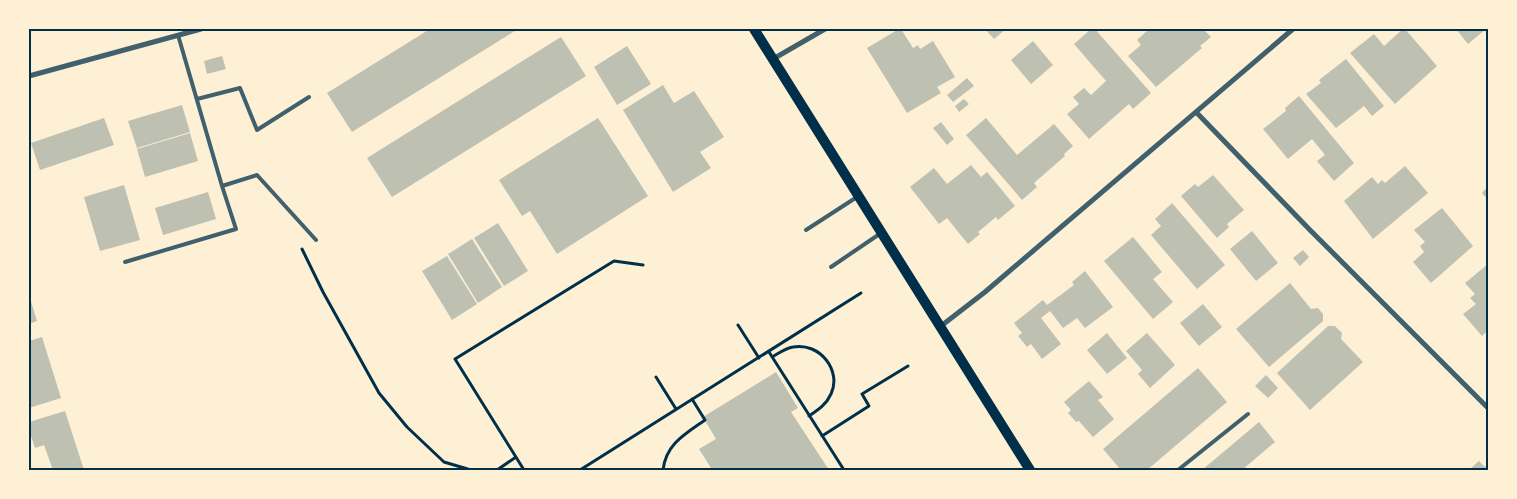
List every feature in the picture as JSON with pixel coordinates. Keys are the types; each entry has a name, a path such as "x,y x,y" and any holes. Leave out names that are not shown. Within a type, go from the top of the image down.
{"main road":[{"path":"754,29 1030,470"}],"street":[{"path":"29,76 201,29"},
{"path":"774,60 825,29"},
{"path":"940,326 985,292 1293,29"},
{"path":"1196,112 1310,230 1488,408"}],"lane":[{"path":"125,262 236,229 178,35"},
{"path":"197,99 240,88 257,130 309,97"},
{"path":"222,186 257,175 316,240"},
{"path":"806,230 859,195"},
{"path":"831,267 882,233"},
{"path":"1178,470 1248,414"}],"path":[{"path":"302,248 323,292 379,392 407,427 444,462 471,470"},
{"path":"524,470 455,359 614,261 643,265"},
{"path":"580,470 861,293"},
{"path":"738,325 759,358"},
{"path":"772,357 792,347 799,346 814,350 827,360 833,375 834,384 832,392 823,406 809,416"},
{"path":"769,352 844,470"},
{"path":"822,436 869,406 862,394 908,366"},
{"path":"656,377 676,409"},
{"path":"663,470 664,459 676,441 705,420 692,399"},
{"path":"497,470 516,457"}],"building":[{"path":"430,29 518,29 352,132 327,93"},
{"path":"901,29 913,48 918,45 920,49 933,41 955,77 937,87 941,93 907,113 867,48"},
{"path":"985,29 1006,29 994,39"},
{"path":"1091,29 1095,29 1151,93 1133,109 1129,104 1089,139 1067,114 1079,104 1073,97 1084,88 1091,95 1106,81 1074,44"},
{"path":"1149,29 1167,29 1169,31 1172,29 1203,29 1211,37 1200,46 1202,48 1156,87 1128,56 1141,45 1137,40"},
{"path":"1403,29 1437,66 1395,104 1350,53 1374,34 1384,46"},
{"path":"1456,29 1486,29 1468,44"},
{"path":"561,37 586,76 392,197 367,158"},
{"path":"1033,41 1053,65 1031,84 1011,60"},
{"path":"627,46 651,84 617,105 594,67"},
{"path":"222,56 226,69 207,74 204,61"},
{"path":"1346,59 1384,106 1372,116 1364,106 1336,128 1306,94 1321,83 1319,80"},
{"path":"967,78 974,86 953,102 947,95"},
{"path":"663,85 674,103 694,91 724,137 700,152 711,168 673,192 623,110"},
{"path":"1299,96 1354,163 1334,181 1317,161 1325,155 1312,139 1288,159 1263,129 1286,111 1285,108"},
{"path":"964,99 969,104 959,112 955,106"},
{"path":"182,105 190,132 137,148 128,121"},
{"path":"104,118 114,145 40,170 31,143"},
{"path":"598,118 648,196 557,254 530,211 522,216 499,180"},
{"path":"986,118 1017,155 1054,124 1073,146 1064,154 1065,156 1034,183 1037,187 1022,200 966,135"},
{"path":"941,122 954,139 947,145 933,128"},
{"path":"190,133 198,161 145,177 137,149"},
{"path":"971,165 981,177 987,172 1015,206 998,220 996,217 978,232 980,234 968,244 947,218 939,224 910,187 934,168 947,184"},
{"path":"1405,166 1428,193 1373,239 1344,201 1372,177 1378,184 1382,180 1385,183"},
{"path":"1213,175 1244,210 1227,224 1229,227 1217,238 1181,196 1195,184 1198,187"},
{"path":"124,185 140,240 100,251 84,197"},
{"path":"1488,186 1488,200 1482,193"},
{"path":"208,192 216,219 163,235 155,208"},
{"path":"1172,203 1225,265 1197,289 1151,235 1161,226 1155,219"},
{"path":"1442,208 1473,246 1431,283 1413,262 1424,252 1420,246 1425,242 1414,230"},
{"path":"498,223 528,271 504,286 474,238"},
{"path":"1252,231 1278,263 1256,281 1230,249"},
{"path":"1133,237 1162,272 1153,279 1173,302 1153,319 1104,261"},
{"path":"472,239 502,287 478,303 448,254"},
{"path":"1303,250 1309,257 1300,266 1293,258"},
{"path":"447,256 477,304 452,320 422,271"},
{"path":"1488,264 1488,330 1482,336 1463,314 1476,304 1470,298 1475,294 1465,283"},
{"path":"1085,271 1113,307 1085,328 1077,318 1063,328 1050,311 1041,318 1061,344 1042,359 1031,344 1027,347 1018,336 1022,333 1014,323 1043,300 1047,305 1074,285 1072,282"},
{"path":"1290,283 1311,309 1318,308 1323,314 1323,321 1269,367 1236,329"},
{"path":"29,295 37,321 29,324"},
{"path":"1203,304 1222,327 1199,346 1180,323"},
{"path":"1328,326 1335,326 1342,333 1341,339 1363,362 1310,410 1277,373"},
{"path":"1107,333 1127,358 1107,374 1087,350"},
{"path":"1147,333 1175,365 1150,388 1138,374 1142,370 1126,351"},
{"path":"42,337 61,398 29,408 29,341"},
{"path":"1198,368 1227,402 1147,470 1121,470 1103,449"},
{"path":"776,372 798,408 791,412 829,470 709,470 711,468 699,449 716,439 703,417"},
{"path":"1266,375 1278,388 1268,398 1255,386"},
{"path":"1089,381 1103,397 1098,400 1114,419 1093,437 1079,421 1076,422 1068,413 1071,410 1064,402"},
{"path":"65,411 84,470 53,470 44,445 35,448 29,430 29,422"},
{"path":"1259,422 1275,442 1242,470 1202,470"},
{"path":"1479,461 1485,467 1488,463 1488,470 1469,470"}]}
